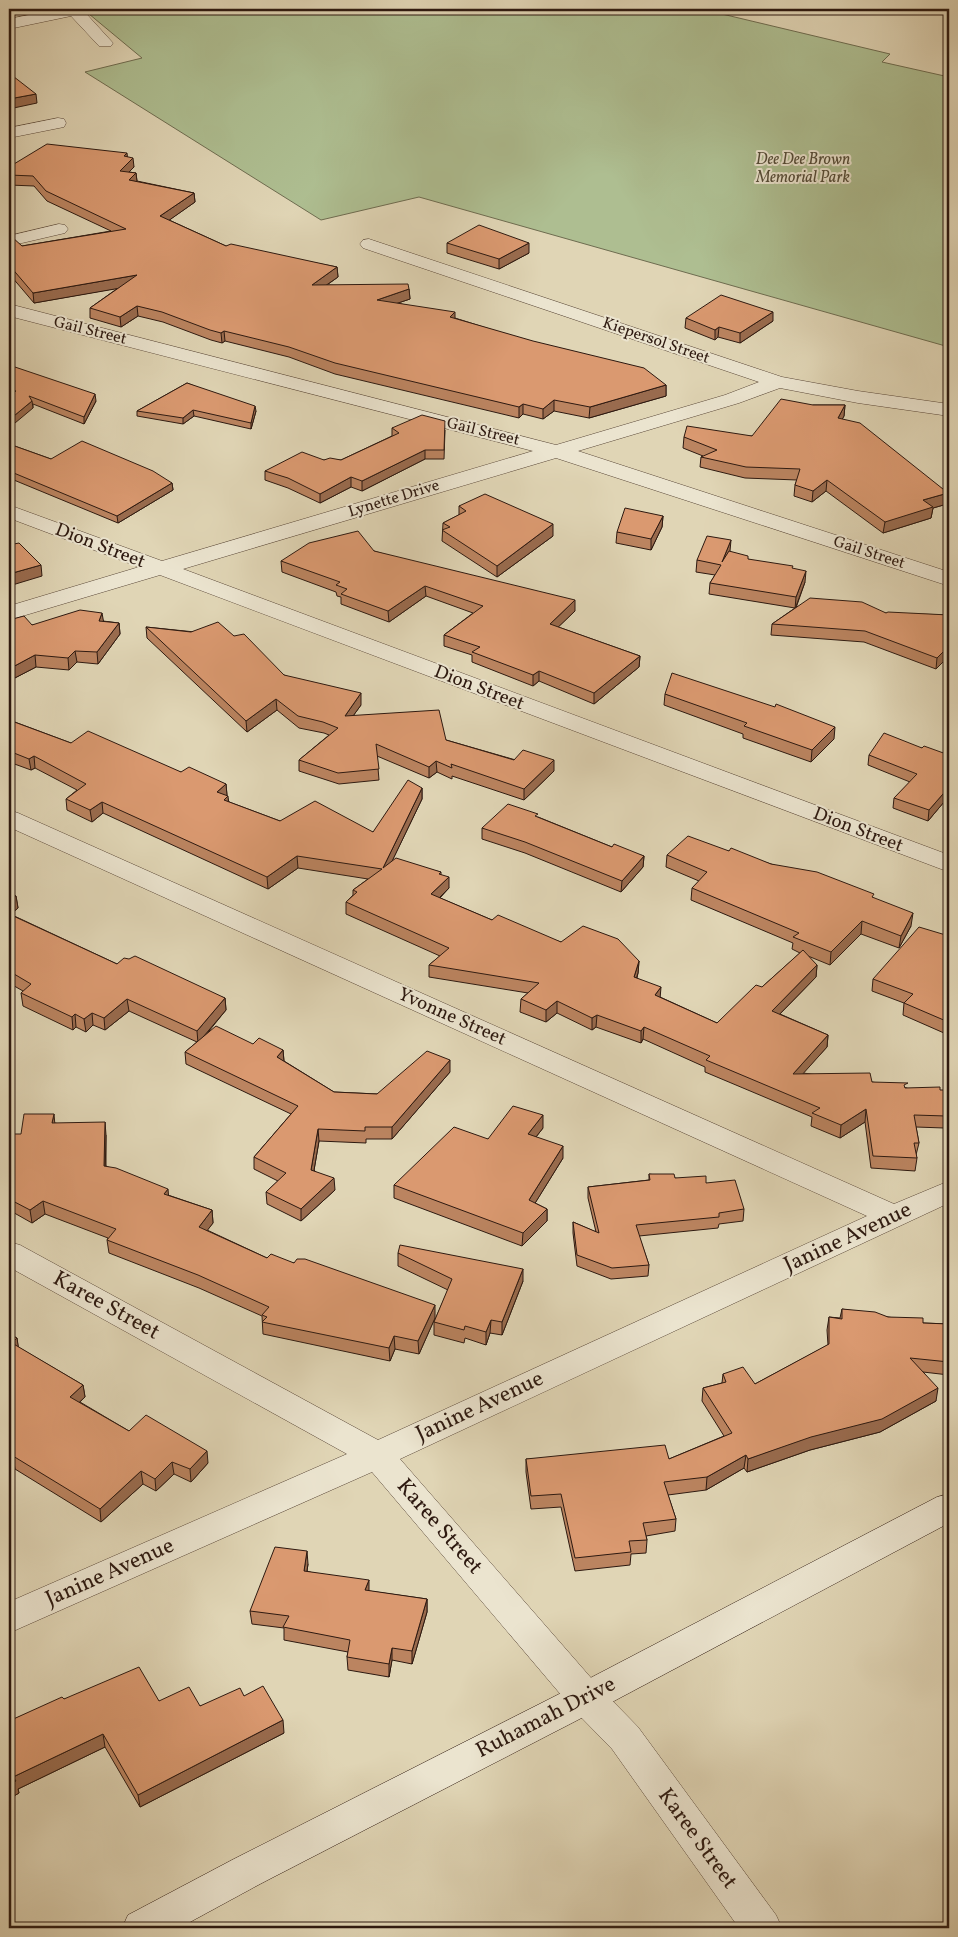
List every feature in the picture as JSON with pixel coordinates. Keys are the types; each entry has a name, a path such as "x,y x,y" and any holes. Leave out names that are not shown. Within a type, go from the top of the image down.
{"street":[{"path":"9,24 74,9 105,43"},
{"path":"944,9 949,10"},
{"path":"9,133 58,122"},
{"path":"9,241 59,230"},
{"name":"Kiepersol Street","path":"369,244 778,382 858,397 949,410"},
{"name":"Gail Street","path":"9,310 556,451 949,579"},
{"name":"Lynette Drive","path":"9,613 732,399 778,382"},
{"name":"Dion Street","path":"9,511 949,864"},
{"name":"Yvonne Street","path":"9,818 894,1216"},
{"name":"Janine Avenue","path":"9,1618 377,1454 949,1191"},
{"name":"Karee Street","path":"9,1253 377,1454 586,1698 625,1738 762,1928"},
{"name":"Ruhamah Drive","path":"142,1928 246,1872 586,1698 949,1507"}],"green space":[{"name":"Dee Dee Brown Memorial Park","path":"83,9 701,9 890,54 882,62 949,77 949,347 419,197 321,220 85,72 142,58"}],"building":[{"path":"9,73 36,94 9,99"},
{"path":"47,144 127,153 124,156 133,158 120,171 136,173 129,180 194,193 160,216 226,246 231,244 337,267 312,285 408,284 409,289 377,300 455,312 450,317 533,341 644,368 666,385 590,407 554,400 543,409 523,404 519,407 335,363 289,347 224,331 221,333 162,312 137,306 120,317 90,308 137,275 33,293 9,267 9,237 12,237 22,246 126,229 46,191 33,176 9,175 9,167"},
{"path":"479,225 529,243 499,259 447,243"},
{"path":"721,295 773,312 740,333 719,327 715,330 686,318"},
{"path":"9,365 95,394 84,417 29,396 32,401 9,420 9,396 16,391 9,389"},
{"path":"187,383 255,406 251,423 193,410 183,418 137,411"},
{"path":"781,399 813,405 845,405 838,418 860,423 948,493 923,500 933,507 885,522 827,480 813,491 795,485 800,469 746,467 701,457 717,450 684,437 687,426 752,436"},
{"path":"422,415 445,421 444,450 425,450 362,481 351,477 320,494 288,478 265,471 302,452 324,460 330,458 341,460 399,433 392,428"},
{"path":"82,441 153,471 172,483 117,516 9,471 9,444 51,459"},
{"path":"485,494 553,524 497,566 442,530 450,527 443,523 466,511 459,506"},
{"path":"625,508 663,516 651,539 617,532"},
{"path":"358,531 374,551 575,600 550,624 640,656 594,693 539,671 533,675 472,652 480,647 444,635 483,606 425,586 388,611 341,594 347,589 336,585 340,582 281,561 309,543"},
{"path":"707,536 731,540 722,562 729,551 748,556 748,559 793,566 792,568 806,571 796,597 710,583 721,565 697,560"},
{"path":"19,543 41,565 9,574 9,545"},
{"path":"810,598 862,602 886,613 949,615 949,650 946,649 937,658 865,631 772,624"},
{"path":"80,610 102,613 99,621 119,623 97,652 75,651 68,658 35,655 9,669 9,620 24,616 32,625"},
{"path":"218,622 234,636 244,634 284,675 361,693 345,716 439,710 446,740 514,760 523,750 554,760 524,789 451,764 452,768 436,761 429,767 376,744 379,769 338,773 299,760 338,728 298,716 276,699 246,721 146,627 191,632"},
{"path":"672,673 775,707 776,704 835,727 812,750 744,726 747,723 665,694"},
{"path":"9,720 71,743 88,731 181,772 189,767 226,784 217,792 228,796 224,800 280,821 315,801 373,832 408,780 422,788 383,868 396,858 441,872 439,874 449,877 431,894 492,920 498,915 561,942 583,926 618,939 639,961 634,977 661,987 655,995 717,1023 756,985 762,987 803,950 817,965 772,1011 828,1035 793,1074 870,1073 872,1082 908,1083 904,1085 905,1088 940,1087 940,1090 944,1090 946,1116 914,1115 919,1143 914,1143 917,1158 873,1156 866,1109 841,1125 812,1113 820,1108 706,1060 710,1056 644,1027 641,1031 597,1015 592,1018 557,1001 546,1010 521,999 539,983 429,965 449,948 346,902 357,892 353,890 382,869 297,856 267,877 102,802 90,810 66,799 86,784 34,756 29,759 9,751"},
{"path":"884,733 922,748 924,746 949,755 949,787 929,810 894,798 917,774 869,755"},
{"path":"508,804 538,814 535,816 612,847 614,844 644,856 622,881 525,842 482,828"},
{"path":"688,836 729,851 731,848 771,864 817,872 874,894 872,897 913,913 901,936 862,921 831,952 793,937 799,933 692,888 707,872 667,855"},
{"path":"9,891 16,896 9,902"},
{"path":"9,914 117,964 124,958 129,959 135,956 225,998 197,1031 127,999 104,1018 92,1013 84,1019 75,1014 72,1017 21,993 31,984 9,971"},
{"path":"919,927 949,936 949,1017 946,1021 904,1003 913,994 873,979"},
{"path":"216,1026 253,1044 259,1038 283,1050 277,1057 334,1092 377,1094 427,1051 450,1060 392,1127 365,1127 365,1131 318,1129 311,1170 334,1178 301,1209 266,1192 286,1173 254,1157 298,1106 185,1052"},
{"path":"513,1106 543,1115 528,1134 563,1146 529,1200 547,1209 523,1233 394,1185 454,1127 488,1139"},
{"path":"24,1114 54,1114 52,1123 105,1122 104,1166 116,1168 168,1189 164,1194 212,1210 199,1227 267,1258 271,1254 294,1263 297,1259 305,1259 435,1305 418,1341 394,1336 389,1348 262,1322 267,1317 262,1315 269,1307 198,1275 107,1240 116,1229 43,1201 30,1210 9,1199 9,1174 13,1134 21,1134"},
{"path":"649,1174 674,1174 675,1178 706,1176 706,1183 735,1180 744,1209 719,1213 719,1217 636,1225 649,1265 612,1268 577,1255 573,1222 599,1233 588,1187 650,1180"},
{"path":"400,1245 523,1269 502,1322 491,1320 486,1332 465,1326 464,1330 434,1322 452,1279 398,1253"},
{"path":"842,1309 875,1312 888,1317 923,1318 923,1323 949,1324 949,1362 910,1358 938,1388 882,1419 811,1437 748,1459 746,1455 707,1477 664,1482 676,1519 643,1523 647,1540 629,1541 631,1552 575,1558 561,1494 531,1496 526,1459 665,1445 669,1459 732,1433 703,1388 726,1382 723,1374 743,1367 755,1384 829,1344 829,1317 842,1319"},
{"path":"9,1334 17,1338 12,1343 83,1385 70,1397 129,1431 146,1415 207,1451 190,1469 172,1462 155,1479 141,1471 100,1509 13,1456 9,1460"},
{"path":"275,1547 307,1551 304,1571 369,1580 365,1590 427,1599 412,1651 392,1648 389,1664 347,1657 350,1640 283,1627 289,1616 250,1611"},
{"path":"139,1667 159,1701 189,1687 200,1706 240,1688 244,1696 263,1686 283,1720 138,1795 103,1734 13,1777 16,1781 9,1785 9,1721 62,1697 64,1699"}]}
